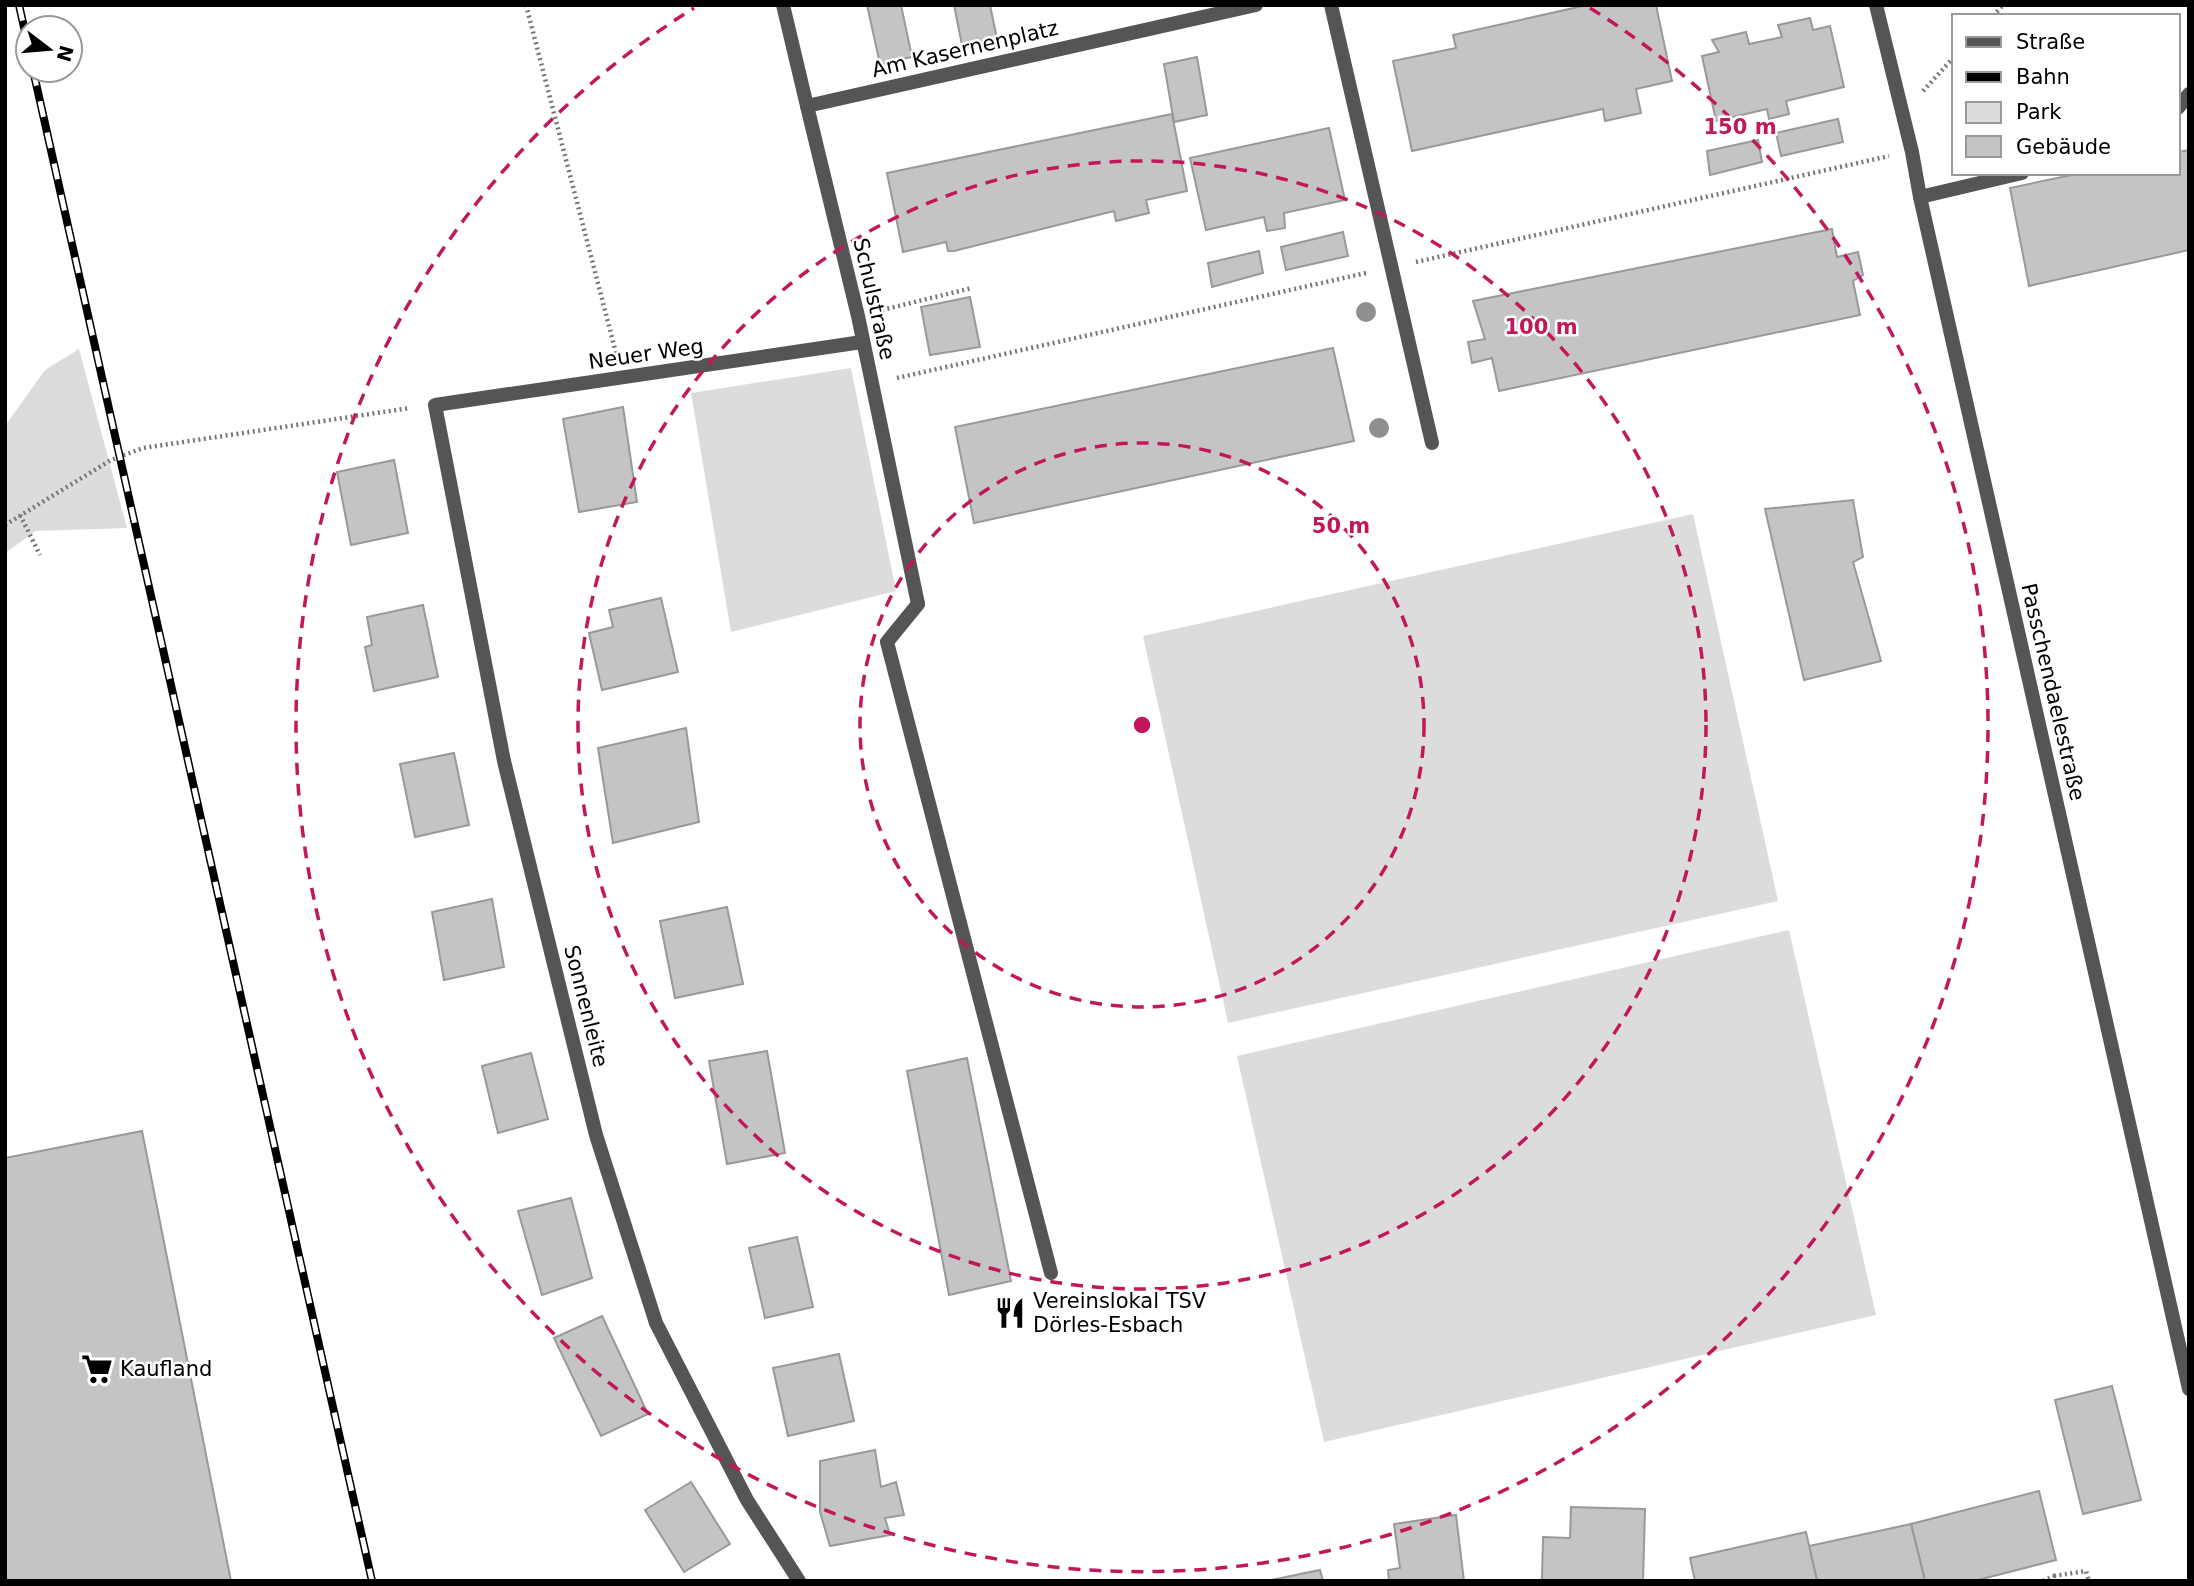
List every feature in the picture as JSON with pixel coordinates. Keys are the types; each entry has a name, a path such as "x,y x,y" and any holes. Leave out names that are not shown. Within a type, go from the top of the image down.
{"street":[{"name":"Schulstraße","path":"783,5 858,316 918,604 887,642 1051,1273"},
{"name":"Am Kasernenplatz","path":"807,106 1256,5"},
{"path":"1331,5 1432,443"},
{"name":"Passchendaelestraße","path":"1876,5 1900,101 2189,1389"},
{"path":"1920,197 2014,175"},
{"name":"Neuer Weg","path":"435,405 623,380 862,342"},
{"name":"Sonnenleite","path":"435,405 504,761 596,1135 656,1322 747,1500 799,1581"}],"path":[{"path":"526,5 623,380"},
{"path":"1900,101 1917,97 1952,59"},
{"path":"858,316 972,288"},
{"path":"5,525 120,455 143,448 435,405"},
{"path":"20,515 40,555"},
{"path":"2043,1581 2086,1572 2089,1581"}],"green space":[{"path":"79,349 127,528 36,531 5,553 5,426 45,370"},
{"path":"851,368 896,591 731,632 691,393"},
{"path":"1693,514 1778,901 1228,1023 1143,636"},
{"path":"1789,930 1876,1315 1324,1442 1237,1056"}],"building":[{"path":"867,5 901,5 912,57 880,64"},
{"path":"954,5 990,5 997,39 962,45"},
{"path":"1587,5 1656,5 1672,81 1636,89 1641,113 1605,121 1603,109 1412,151 1393,61 1456,48 1453,35"},
{"path":"1810,18 1813,30 1830,26 1844,87 1786,101 1789,114 1769,119 1767,109 1716,121 1702,56 1719,52 1712,40 1746,32 1749,44 1782,37 1778,25"},
{"path":"1197,57 1207,115 1174,122 1164,64"},
{"path":"1172,114 1187,191 1146,200 1149,213 1116,221 1114,211 954,251 948,251 946,242 903,252 887,173"},
{"path":"1838,119 1843,142 1781,156 1776,133"},
{"path":"1329,128 1345,200 1284,213 1285,228 1267,231 1264,217 1206,230 1190,158"},
{"path":"1758,140 1762,162 1710,175 1707,151"},
{"path":"2189,150 2189,250 2029,286 2010,188 2072,175 2180,175 2180,152"},
{"path":"1832,229 1837,257 1858,252 1863,275 1853,281 1860,315 1499,391 1492,358 1472,363 1468,342 1485,339 1473,301"},
{"path":"1343,232 1348,256 1286,270 1281,247"},
{"path":"1259,251 1263,273 1212,287 1208,263"},
{"path":"970,297 980,347 930,355 921,307"},
{"path":"1333,348 1354,441 974,523 955,427"},
{"path":"623,407 637,502 579,512 563,419"},
{"path":"394,460 408,533 351,545 337,472"},
{"path":"1853,500 1863,557 1853,562 1881,661 1804,680 1765,509"},
{"path":"661,598 678,672 602,690 589,633 613,627 609,610"},
{"path":"423,605 438,677 374,691 365,647 372,645 367,617"},
{"path":"686,728 699,822 613,843 598,748"},
{"path":"454,753 469,825 415,837 400,764"},
{"path":"492,899 504,967 444,980 432,912"},
{"path":"727,907 743,984 675,998 660,921"},
{"path":"767,1051 785,1153 727,1164 709,1061"},
{"path":"531,1053 548,1119 498,1133 482,1066"},
{"path":"967,1058 1011,1281 949,1295 907,1071"},
{"name":"Kaufland","path":"142,1131 231,1581 5,1581 5,1158"},
{"path":"571,1198 592,1278 542,1295 518,1211"},
{"path":"797,1237 813,1307 765,1318 749,1248"},
{"path":"602,1316 648,1414 601,1436 554,1338"},
{"path":"839,1354 854,1421 788,1436 773,1368"},
{"path":"2112,1386 2141,1500 2083,1514 2055,1400"},
{"path":"875,1450 881,1487 896,1482 904,1515 885,1518 890,1535 830,1546 820,1512 820,1461"},
{"path":"691,1482 730,1544 684,1572 645,1510"},
{"path":"2039,1491 2056,1560 1974,1581 1925,1581 1911,1524"},
{"path":"1571,1507 1645,1509 1643,1581 1542,1581 1543,1537 1570,1538"},
{"path":"1456,1515 1464,1581 1389,1581 1388,1570 1400,1568 1394,1524"},
{"path":"1911,1524 1925,1581 1817,1581 1809,1546"},
{"path":"1806,1532 1817,1581 1695,1581 1690,1558"},
{"path":"1320,1570 1323,1581 1266,1581"}],"railway":[{"path":"19,5 21,14"},
{"path":"36,84 372,1581"}],"place":[{"name":"Vereinslokal TSV Dörles-Esbach","path":"1010,1313"},
{"name":"Kaufland","path":"97,1369"}]}
